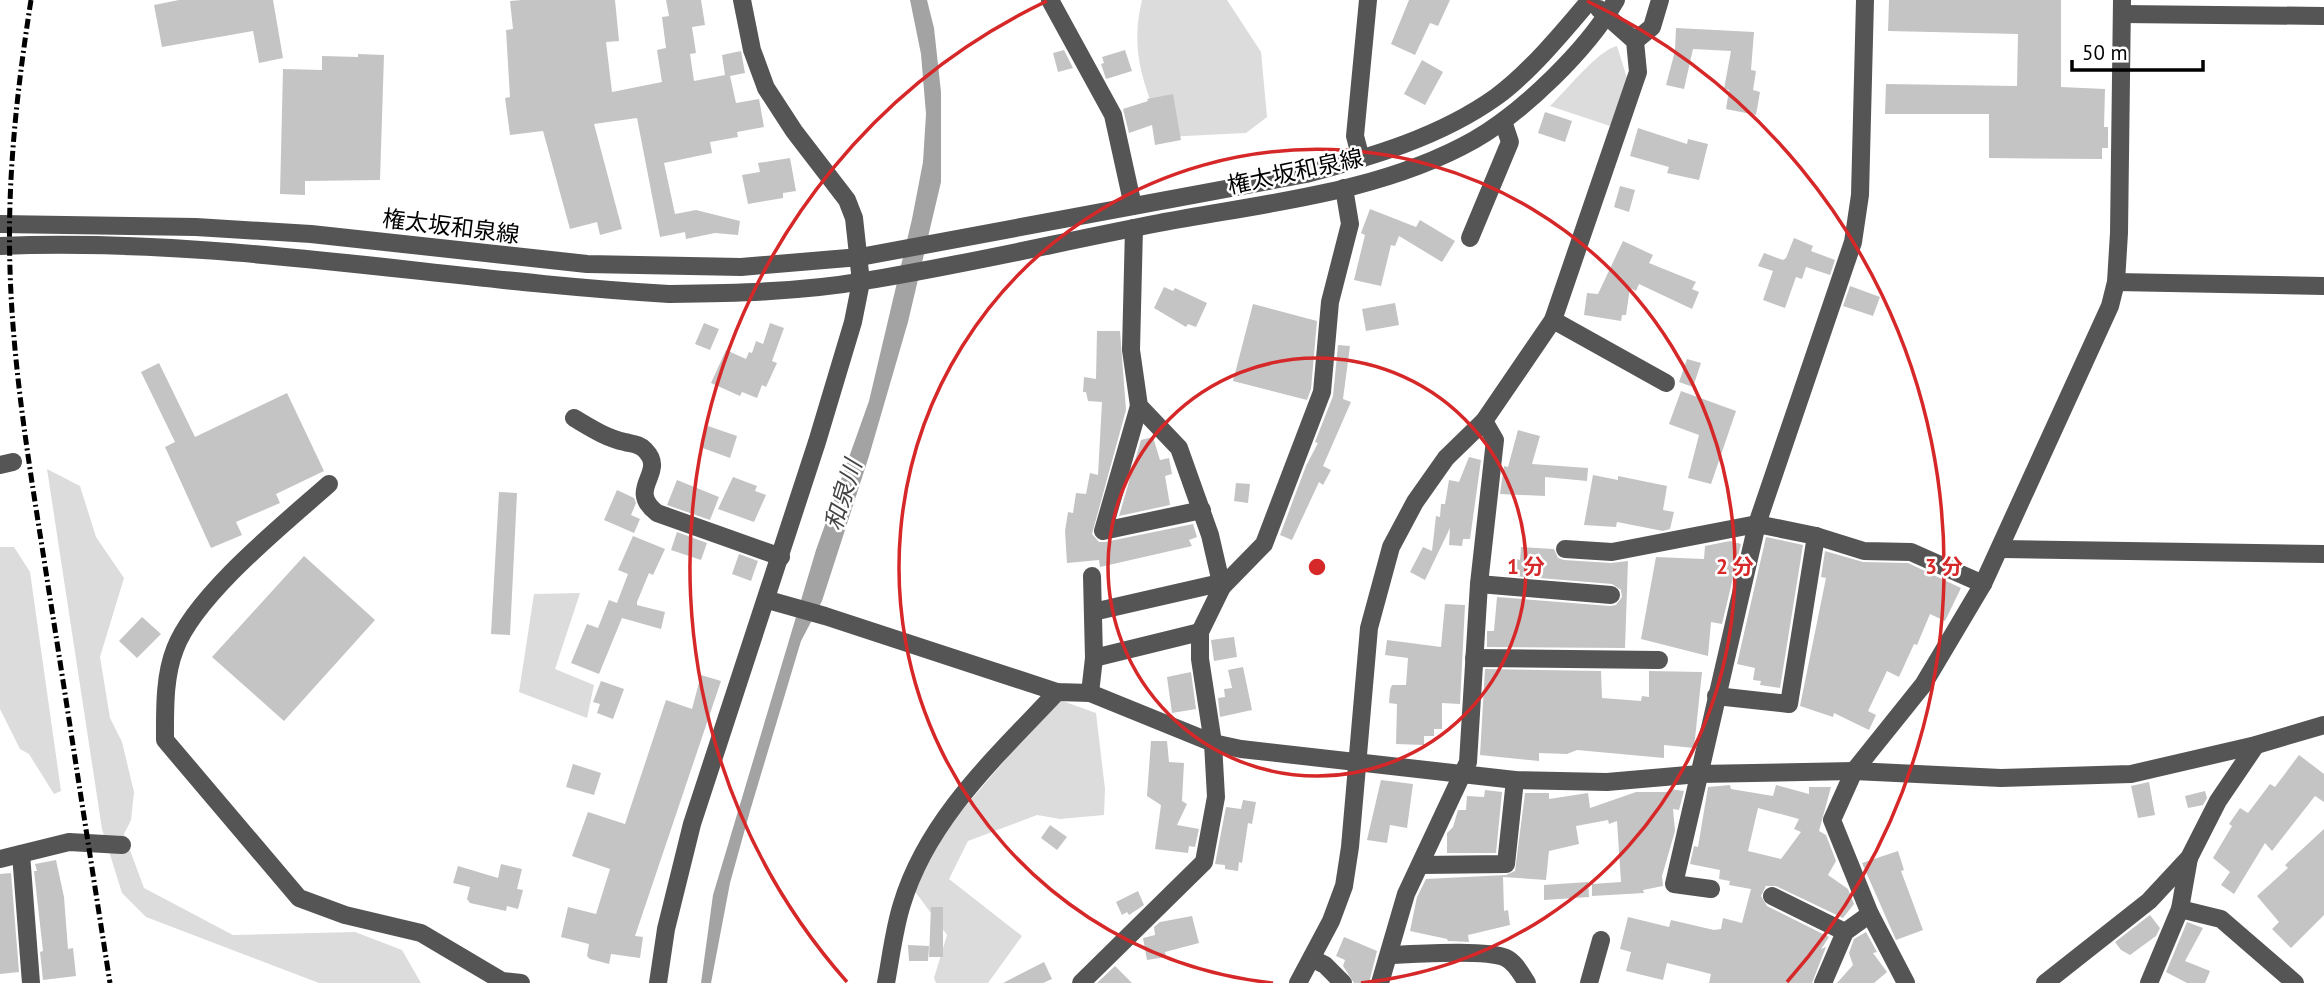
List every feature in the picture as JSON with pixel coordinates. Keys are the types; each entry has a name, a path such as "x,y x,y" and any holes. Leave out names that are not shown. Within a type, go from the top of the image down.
{"street":[{"path":"658,983 666,929 692,824 777,602 782,557 849,336 861,282 854,218 847,200 794,131 762,79 752,50 742,0"},
{"path":"1050,0 1112,115 1133,206"},
{"path":"1361,159 1355,136 1368,0"},
{"path":"1298,983 1313,959 1344,886 1358,764 1369,628 1391,547 1415,502 1438,469 1484,421 1553,320 1638,72 1635,41 1611,8 1589,0"},
{"name":"権太坂和泉線","path":"0,224 196,227 311,234 500,257 674,268 741,267 860,257 1306,174 1361,159 1460,118 1497,96 1589,0"},
{"path":"1635,41 1652,27 1660,0"},
{"path":"1711,889 1674,884 1757,524 1853,242 1860,195 1865,0"},
{"path":"1906,983 1870,914 1832,820 1854,771 1923,684 2002,549 2110,306 2116,282 2122,7 2324,16"},
{"name":"権太坂和泉線","path":"0,246 144,245 245,251 669,294 737,293 861,282 1344,188 1429,162 1503,121 1539,92 1611,8"},
{"path":"1470,238 1510,142 1503,121"},
{"path":"1082,983 1203,862 1216,797 1213,743 1200,659 1200,632 1221,585 1264,544 1322,392 1330,302 1350,224 1344,188"},
{"path":"1134,228 1132,351 1139,406 1103,531 1202,510"},
{"path":"2116,282 2324,286"},
{"path":"1553,320 1666,383"},
{"path":"1139,406 1179,447 1202,510 1221,585"},
{"path":"574,418 609,439 640,446 647,451 653,469 643,493 645,503 657,513 782,557"},
{"path":"1380,983 1391,954 1406,894 1464,774 1479,584 1495,440 1484,421"},
{"path":"329,484 247,558 189,621 174,649 168,673 165,740 299,898 345,915 421,933 502,981 521,983"},
{"path":"1565,549 1612,552 1757,524 1816,536 1864,551 1911,552 1983,584"},
{"path":"1716,696 1788,704 1816,536"},
{"path":"2002,549 2324,554"},
{"path":"1090,693 1094,658 1092,576"},
{"path":"1479,584 1611,595"},
{"path":"1093,612 1221,585"},
{"path":"777,602 1056,692 1090,693 1213,743 1358,764 1515,780 1607,782 1699,774 1854,771 2014,779 2131,775 2256,746 2324,725"},
{"path":"1094,658 1200,632"},
{"path":"1474,658 1659,660"},
{"path":"886,983 902,904 919,862 943,818 1056,692"},
{"path":"2045,983 2148,901 2189,858 2218,801 2256,746"},
{"path":"1421,865 1506,864 1515,780"},
{"path":"0,859 69,842 122,845"},
{"path":"21,854 31,983"},
{"path":"2149,983 2180,909 2189,858"},
{"path":"1772,896 1844,932"},
{"path":"2180,909 2221,919 2295,983"},
{"path":"1823,983 1844,932 1870,914"},
{"path":"1589,983 1601,940"},
{"path":"1391,954 1452,953 1505,957 1517,966 1527,983"},
{"path":"1313,959 1325,965 1343,983"}],"shaded area":[{"path":"1142,0 1227,0 1261,52 1267,117 1246,133 1165,137 1151,102 1138,54 1138,19"},
{"path":"1617,46 1627,78 1610,126 1550,106 1592,63"},
{"path":"47,469 80,486 96,537 124,578 100,657 110,718 122,742 134,792 131,820 124,834 144,888 233,935 355,932 402,950 421,983 319,983 146,917 122,893 102,829"},
{"path":"0,547 14,547 30,572 61,791 54,794 29,754 20,749 0,709"},
{"path":"580,593 555,669 594,685 587,718 519,692 534,594"},
{"path":"1057,699 1096,713 1105,789 1104,815 1060,819 1037,815 968,841 949,879 1022,936 988,983 936,983 934,978 947,935 914,890 948,827"}],"water":[{"name":"和泉川","path":"910,0 927,0 934,28 941,92 941,182 908,322 869,456 822,601 801,641 750,811 730,883 711,983 701,983 713,895 816,550 869,401 912,219 923,162 926,114 921,54"}],"building":[{"path":"179,0 273,0 283,58 259,63 253,31 162,47 154,5"},
{"path":"615,0 619,41 606,42 612,92 662,82 657,50 666,48 662,17 669,16 666,0 701,0 705,25 692,27 696,53 690,54 694,81 725,75 722,55 741,51 745,73 730,76 736,103 759,99 764,127 737,132 738,137 710,142 712,153 664,163 675,214 696,210 740,221 738,235 715,233 686,239 685,232 660,237 637,118 594,124 622,229 600,235 597,222 570,229 543,131 510,135 505,98 510,97 506,30 513,29 510,1"},
{"path":"1409,0 1450,0 1438,26 1430,23 1415,55 1391,44"},
{"path":"1889,0 2061,0 2061,87 2105,89 2104,127 2108,127 2108,148 2102,148 2102,159 1989,158 1989,114 1885,114 1886,84 2017,86 2018,34 1888,31"},
{"path":"1676,28 1754,32 1751,70 1756,71 1753,90 1760,92 1756,115 1726,109 1729,90 1724,89 1731,51 1693,49 1684,89 1666,85 1675,51"},
{"path":"1064,50 1073,68 1058,72 1053,53"},
{"path":"1125,50 1132,71 1106,79 1101,64 1104,63 1102,57"},
{"path":"358,54 384,55 380,180 305,181 305,195 280,194 283,69 322,70 322,56 358,57"},
{"path":"1422,60 1443,72 1425,105 1404,94"},
{"path":"1173,94 1181,140 1155,145 1152,125 1129,133 1123,109 1148,101 1147,99"},
{"path":"1545,112 1572,121 1565,142 1538,133"},
{"path":"1638,128 1687,144 1688,139 1708,144 1699,180 1667,173 1669,167 1630,156"},
{"path":"790,158 796,191 783,193 783,198 748,204 742,175 760,172 758,163"},
{"path":"1620,186 1635,190 1629,212 1614,207"},
{"path":"1370,209 1416,227 1420,220 1455,241 1442,262 1399,236 1395,246 1391,245 1381,286 1354,280 1365,235 1361,233"},
{"path":"1794,238 1813,246 1811,251 1835,260 1830,275 1806,267 1802,279 1796,277 1785,308 1763,300 1773,271 1758,266 1764,253 1783,260 1786,258"},
{"path":"1623,241 1653,255 1649,263 1696,282 1692,289 1699,292 1692,309 1639,284 1636,291 1630,288 1626,315 1622,315 1621,321 1584,315 1587,293 1598,294"},
{"path":"1850,286 1880,297 1873,316 1843,306"},
{"path":"1164,287 1173,291 1175,288 1207,303 1196,327 1188,324 1186,327 1154,308"},
{"path":"1395,303 1399,325 1366,331 1362,309"},
{"path":"1253,304 1317,321 1311,389 1307,400 1233,381"},
{"path":"704,323 719,329 710,350 695,344"},
{"path":"770,323 784,328 772,361 777,363 766,387 762,385 757,398 742,392 740,396 711,383 726,350 746,359 749,352 752,353 756,341 763,344"},
{"path":"1097,331 1120,331 1126,410 1092,534 1099,542 1105,542 1193,524 1197,537 1189,540 1192,546 1100,567 1099,560 1067,563 1065,531 1068,512 1073,513 1076,493 1086,494 1090,473 1098,475 1102,402 1088,401 1086,392 1083,392 1084,377 1096,379"},
{"path":"1338,345 1350,346 1343,399 1351,402 1323,466 1331,470 1323,485 1319,482 1292,540 1280,535 1306,466 1318,443 1315,442 1333,396"},
{"path":"1687,359 1701,363 1693,387 1679,382"},
{"path":"159,363 195,437 287,393 324,471 276,494 280,503 236,522 242,535 211,548 165,447 175,442 141,372"},
{"path":"1681,391 1736,411 1711,484 1688,478 1699,435 1669,424"},
{"path":"708,426 737,436 730,458 700,447"},
{"path":"1518,430 1540,436 1532,464 1588,468 1587,481 1545,477 1545,496 1500,494 1504,466 1508,467"},
{"path":"1153,437 1160,460 1169,458 1172,474 1165,476 1170,505 1119,516 1141,440"},
{"path":"1469,457 1481,460 1470,539 1463,539 1462,546 1449,545 1450,528 1425,580 1410,572 1423,547 1432,551 1436,516 1440,517 1441,504 1445,504 1449,480 1459,482"},
{"path":"1593,475 1618,480 1618,476 1667,486 1663,510 1674,512 1670,529 1663,531 1617,522 1616,527 1584,525"},
{"path":"733,477 757,486 755,491 766,495 754,522 718,509"},
{"path":"677,480 719,497 710,520 667,505"},
{"path":"1236,483 1250,484 1248,503 1234,501"},
{"path":"617,490 634,498 636,503 631,515 640,519 634,533 604,520"},
{"path":"499,492 517,493 510,635 491,634"},
{"path":"677,532 707,543 701,560 671,550"},
{"path":"633,536 665,549 653,575 649,573 637,602 637,605 665,612 661,629 622,618 599,674 571,663 587,624 598,628 609,600 617,603 628,574 618,570"},
{"path":"1766,537 1803,545 1780,688 1760,685 1761,681 1753,680 1755,668 1737,664"},
{"path":"1730,541 1741,544 1722,624 1711,622 1708,656 1641,639 1656,557 1704,559 1705,546"},
{"path":"1521,547 1554,549 1558,558 1564,560 1611,563 1628,561 1625,648 1487,647 1487,631 1494,631 1497,597 1610,606 1616,605 1622,597 1621,590 1612,584 1514,576"},
{"path":"1825,551 1863,562 1908,563 1961,588 1945,621 1930,614 1899,677 1887,671 1868,711 1876,715 1869,730 1834,713 1833,717 1800,706 1826,578 1821,577"},
{"path":"739,554 758,561 751,581 732,574"},
{"path":"304,556 375,620 284,721 212,657"},
{"path":"1445,604 1465,605 1460,704 1442,703 1442,729 1434,729 1434,736 1424,736 1424,745 1396,744 1397,704 1389,703 1390,690 1392,685 1406,685 1408,658 1385,655 1387,640 1441,647"},
{"path":"142,617 161,634 137,658 119,641"},
{"path":"1234,637 1237,657 1214,661 1211,640"},
{"path":"1243,667 1252,710 1220,717 1218,698 1225,697 1224,689 1232,688 1228,670"},
{"path":"1485,669 1601,671 1602,698 1641,701 1642,696 1649,697 1649,671 1702,672 1694,748 1664,745 1664,758 1577,750 1567,754 1539,753 1539,761 1480,755"},
{"path":"1191,672 1196,709 1172,713 1167,677"},
{"path":"701,675 721,681 635,936 643,937 640,958 611,954 609,964 590,959 587,956 589,944 561,937 568,907 596,914 610,869 572,856 588,812 625,824 666,700 692,709"},
{"path":"601,681 624,689 613,719 597,713 600,704 593,702"},
{"path":"1151,741 1167,741 1169,762 1184,763 1182,801 1187,804 1177,825 1199,829 1195,847 1189,846 1188,853 1155,849 1161,805 1147,796"},
{"path":"2299,755 2324,774 2324,802 2315,796 2272,851 2265,843 2234,894 2221,885 2230,872 2213,858 2240,808 2248,813 2270,784 2275,787"},
{"path":"573,764 601,773 594,795 566,787"},
{"path":"1381,780 1413,784 1407,828 1390,825 1387,843 1367,840"},
{"path":"2149,782 2155,815 2138,818 2131,786"},
{"path":"1730,785 1731,789 1773,796 1776,785 1809,794 1809,787 1831,787 1819,831 1826,835 1836,861 1828,875 1848,889 1854,904 1843,918 1776,886 1766,886 1761,896 1767,906 1829,937 1821,949 1826,947 1812,983 1709,983 1711,974 1667,963 1663,980 1626,971 1631,952 1620,949 1628,917 1669,927 1671,920 1714,930 1721,929 1723,918 1742,923 1751,889 1729,885 1730,881 1719,879 1720,870 1690,864 1694,846 1698,847 1708,787","holes":["1758,808 1799,819 1794,829 1801,832 1781,859 1748,851"]},
{"path":"1670,789 1684,791 1679,810 1673,809 1675,831 1662,876 1663,886 1643,890 1644,893 1592,896 1592,884 1621,882 1617,821 1609,824 1608,820 1576,826 1579,844 1549,851 1546,880 1503,877 1504,911 1508,910 1510,925 1468,935 1469,942 1448,941 1410,931 1417,897 1426,879 1506,875 1515,871 1525,793 1549,793 1549,799 1588,793 1590,808 1636,792 1669,792"},
{"path":"1485,790 1502,792 1496,853 1447,853 1447,833 1453,827 1458,810 1466,810 1467,796 1484,797"},
{"path":"2205,791 2207,798 2203,805 2188,808 2185,796"},
{"path":"1243,800 1256,802 1252,824 1248,823 1242,863 1239,862 1238,871 1225,869 1225,865 1215,864 1226,807 1241,809"},
{"path":"1050,825 1067,837 1057,850 1041,838"},
{"path":"2324,829 2324,915 2291,948 2272,929 2279,922 2257,896 2288,868 2285,865"},
{"path":"1898,851 1904,870 1901,871 1923,930 1896,940 1862,863"},
{"path":"56,860 64,897 68,949 73,948 76,976 43,980 40,952 43,951 34,871 37,871 35,864"},
{"path":"501,864 522,869 517,889 523,890 518,909 507,906 506,911 470,903 467,899 470,887 453,883 458,866 498,878"},
{"path":"11,873 19,972 0,974 0,874"},
{"path":"1588,882 1589,897 1544,900 1544,885"},
{"path":"1138,891 1144,905 1129,915 1127,912 1122,915 1116,902"},
{"path":"931,907 943,907 943,957 929,957"},
{"path":"2150,915 2160,928 2156,936 2130,955 2121,950 2115,942"},
{"path":"1192,916 1199,943 1165,952 1166,957 1147,960 1143,938 1155,935 1154,927 1160,922"},
{"path":"2187,922 2203,928 2185,961 2210,971 2205,983 2187,983 2166,972"},
{"path":"1866,932 1877,952 1873,953 1887,972 1874,983 1837,983 1853,965 1849,953 1854,939"},
{"path":"1344,937 1377,951 1369,983 1354,983 1343,966 1345,960 1336,956"},
{"path":"908,945 929,946 928,961 909,961"},
{"path":"1044,962 1052,979 1043,983 1003,983"},
{"path":"1115,966 1132,983 1097,983"}],"railway":[{"path":"31,0 17,100 10,202 10,269 15,348 30,467 110,983"}]}
